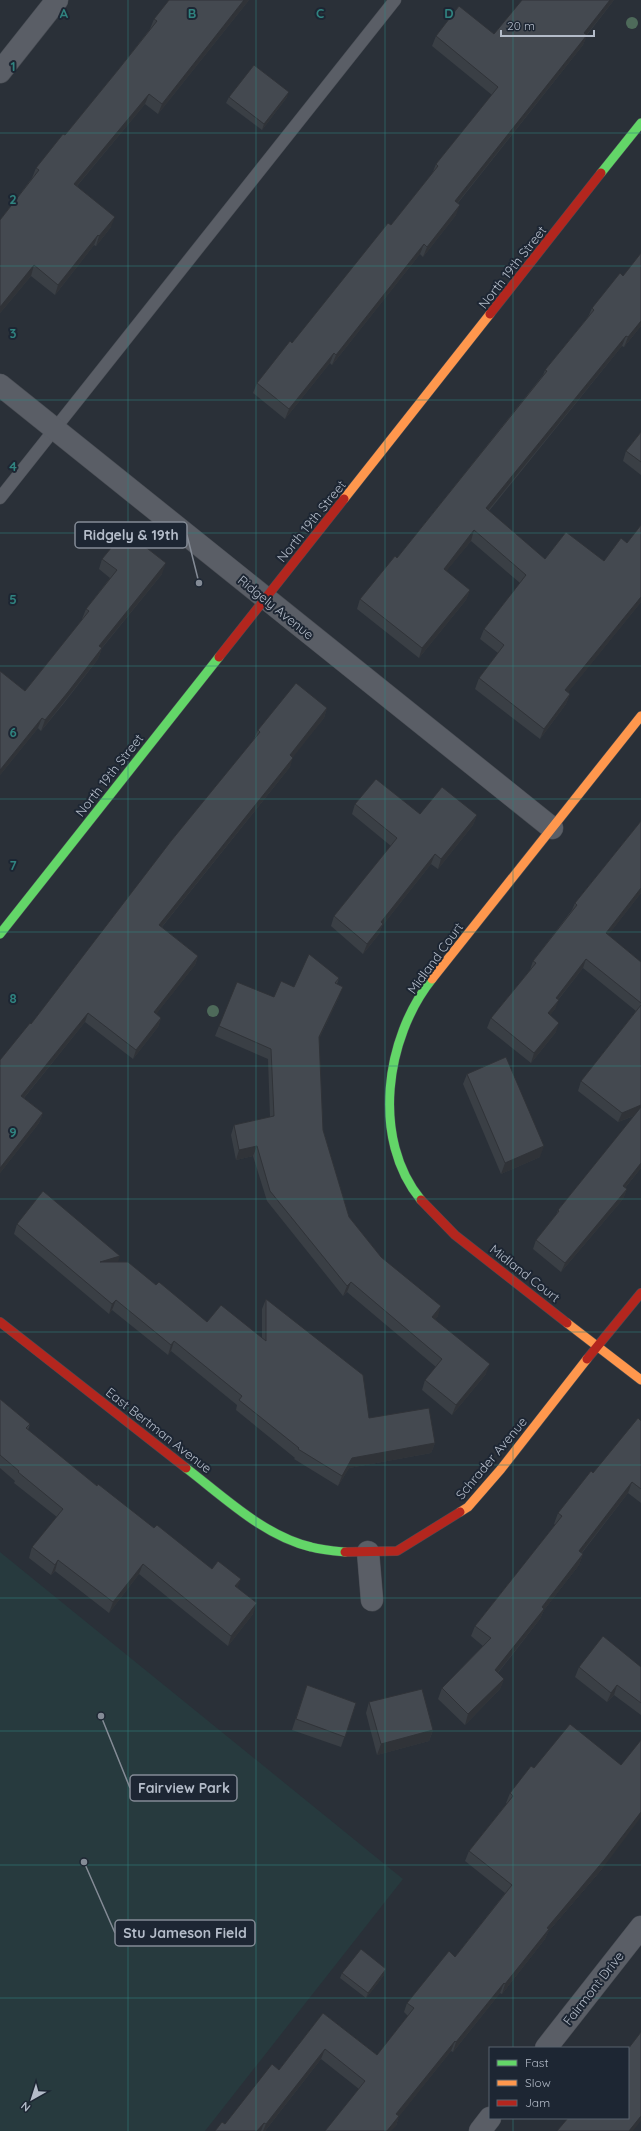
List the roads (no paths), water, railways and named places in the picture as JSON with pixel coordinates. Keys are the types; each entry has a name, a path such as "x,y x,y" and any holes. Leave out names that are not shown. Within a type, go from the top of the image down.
{"street":[{"path":"0,72 58,0"},
{"name":"North 19th Street","path":"0,934 265,598 386,448 641,123"},
{"name":"Ridgely Avenue","path":"0,385 552,828"},
{"name":"Midland Court","path":"641,716 429,983 398,1045 391,1077 393,1141 403,1173 428,1210 455,1235 641,1380"},
{"name":"Schrader Avenue","path":"310,1547 349,1553 397,1551 468,1507 501,1469 641,1292"},
{"name":"East Bertman Avenue","path":"0,1322 236,1507 273,1532 310,1547"},
{"path":"368,1552 372,1600"},
{"name":"Fairmont Drive","path":"547,2047 641,1927"},
{"path":"480,2131 489,2119"}],"lane":[{"path":"0,498 395,0"}],"place":[{"name":"Ridgely & 19th","path":"199,583"},
{"name":"Fairview Park","path":"101,1716"},
{"name":"Stu Jameson Field","path":"84,1862"}]}
